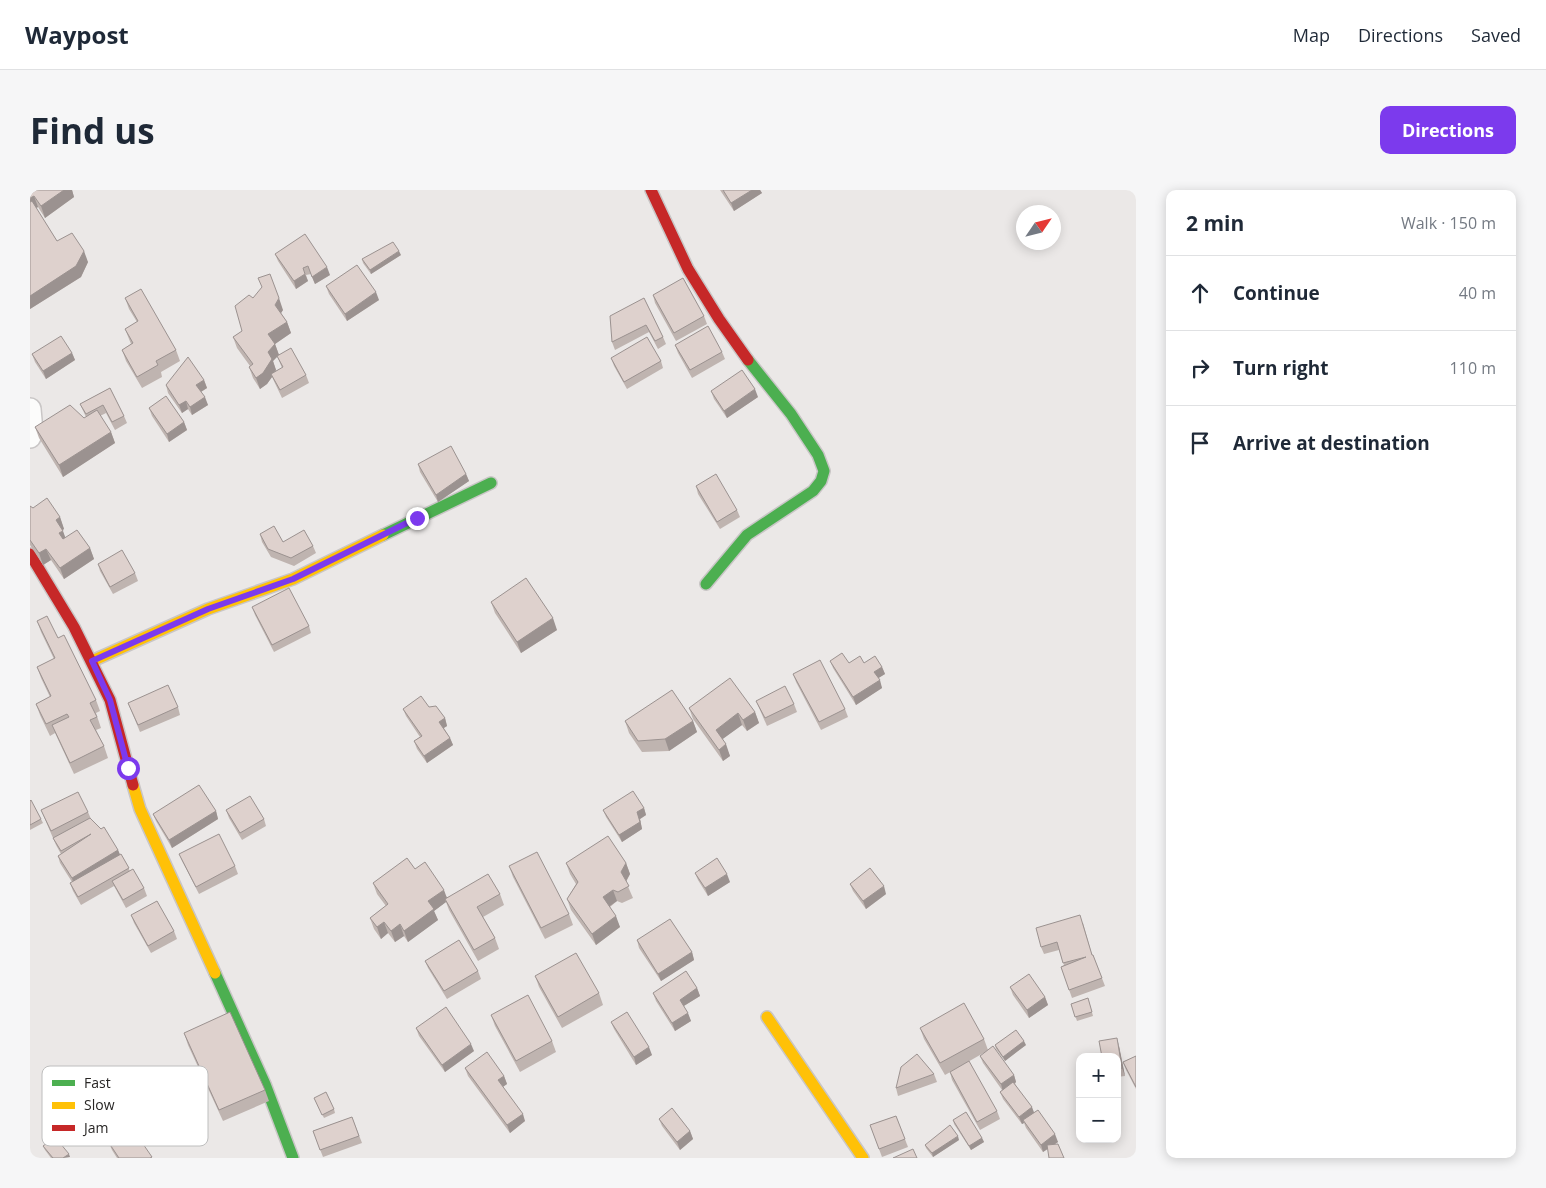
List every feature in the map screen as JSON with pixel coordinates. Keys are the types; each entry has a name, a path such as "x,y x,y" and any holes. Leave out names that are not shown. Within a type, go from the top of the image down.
{"street":[{"path":"651,190 688,269 719,319 753,368 791,414 818,455 824,471 821,482 812,491 747,535 706,584"},
{"path":"30,409 32,431 30,437"},
{"path":"92,661 208,609 293,579 491,483"},
{"path":"30,554 74,627 110,700 140,809 265,1084 293,1158"},
{"path":"766,1017 863,1158"}],"building":[{"path":"30,190 64,190 41,206 34,196 30,198"},
{"path":"723,190 752,190 731,203"},
{"path":"32,201 57,241 72,233 84,251 76,266 30,296 30,202"},
{"path":"305,234 327,267 312,277 308,266 303,268 305,274 294,281 275,254"},
{"path":"393,242 399,251 370,270 362,259"},
{"path":"357,265 376,292 345,314 326,286"},
{"path":"270,274 279,298 275,305 287,322 268,334 275,344 268,352 272,359 263,373 256,378 249,367 253,364 233,337 242,331 235,306 249,295 253,298 262,287 258,278"},
{"path":"683,278 704,316 674,333 653,295"},
{"path":"141,289 176,350 156,361 158,365 137,377 122,350 133,343 125,329 138,321 125,298"},
{"path":"644,298 663,337 655,341 646,325 612,342 610,316"},
{"path":"708,326 722,352 690,370 675,345"},
{"path":"61,336 72,353 43,371 32,354"},
{"path":"647,337 661,361 624,382 611,358"},
{"path":"291,348 306,375 280,390 271,374 283,367 277,356"},
{"path":"188,357 204,380 196,385 205,397 190,407 186,401 179,405 166,385"},
{"path":"742,370 755,389 724,411 711,391"},
{"path":"110,388 124,416 112,422 103,405 86,414 80,404"},
{"path":"166,396 184,422 167,434 149,408"},
{"path":"70,405 84,418 97,410 111,432 59,465 35,427"},
{"path":"451,446 466,474 436,495 418,464"},
{"path":"716,474 737,510 717,522 696,486"},
{"path":"47,498 60,517 56,520 63,531 59,533 63,539 77,530 90,548 60,568 46,549 39,553 30,540 30,506 33,508"},
{"path":"274,526 283,542 304,530 313,546 291,558 268,549 260,534"},
{"path":"122,550 135,573 110,587 98,564"},
{"path":"526,578 553,618 517,642 491,602"},
{"path":"289,588 309,626 272,645 252,607"},
{"path":"47,616 58,638 64,635 96,700 90,703 97,717 90,720 104,746 70,763 52,725 69,717 67,714 46,724 36,704 51,696 37,667 55,658 37,621"},
{"path":"842,653 849,663 860,656 864,663 875,656 882,667 874,672 880,680 853,697 830,661"},
{"path":"820,660 845,709 819,722 793,674"},
{"path":"730,678 755,712 743,720 738,713 716,730 726,744 719,750 689,708"},
{"path":"168,685 178,707 138,725 128,703"},
{"path":"785,686 794,704 765,718 756,701"},
{"path":"672,690 693,721 665,739 638,741 625,721"},
{"path":"421,696 429,707 436,706 445,718 439,722 450,738 424,756 414,741 422,736 403,709"},
{"path":"199,785 216,811 169,840 153,814"},
{"path":"633,791 644,808 637,812 640,822 619,835 603,810"},
{"path":"78,792 88,812 51,831 41,810"},
{"path":"250,796 264,819 240,833 226,810"},
{"path":"30,801 41,819 30,825"},
{"path":"90,818 101,829 104,827 118,850 72,878 58,856 91,834 61,851 53,838"},
{"path":"219,834 235,866 196,887 179,854"},
{"path":"608,836 626,863 621,872 629,886 618,892 613,890 603,897 616,916 592,934 567,899 578,882 566,863"},
{"path":"537,852 569,914 541,928 509,866"},
{"path":"121,854 129,868 78,897 70,883"},
{"path":"407,858 415,869 425,862 444,890 428,901 434,909 404,931 400,924 391,931 384,922 377,927 370,918 388,904 373,883"},
{"path":"717,858 727,874 705,888 695,873"},
{"path":"870,868 884,886 863,901 850,884"},
{"path":"133,869 144,888 123,900 112,881"},
{"path":"488,874 500,894 477,907 495,938 474,950 445,899"},
{"path":"157,901 174,931 148,946 131,915"},
{"path":"1080,915 1092,955 1102,978 1069,990 1061,967 1086,957 1063,963 1057,942 1041,947 1036,928"},
{"path":"670,919 692,952 658,974 637,940"},
{"path":"459,940 478,971 444,991 425,961"},
{"path":"576,953 599,993 558,1017 535,976"},
{"path":"686,971 697,988 680,1000 688,1013 672,1023 653,993"},
{"path":"1029,974 1045,997 1027,1010 1010,987"},
{"path":"528,995 552,1041 516,1061 491,1015"},
{"path":"1088,998 1092,1012 1075,1017 1071,1004"},
{"path":"964,1003 984,1039 940,1063 920,1028"},
{"path":"446,1007 471,1044 442,1065 416,1028"},
{"path":"230,1012 265,1090 219,1110 208,1086 208,1066 199,1066 184,1033"},
{"path":"627,1012 649,1047 634,1057 611,1022"},
{"path":"1016,1030 1024,1041 1003,1057 995,1045"},
{"path":"1117,1038 1120,1053 1101,1053 1099,1041"},
{"path":"993,1046 1014,1075 1001,1084 980,1056"},
{"path":"487,1052 504,1076 498,1080 523,1114 507,1125 465,1068"},
{"path":"917,1054 934,1074 896,1088 901,1067"},
{"path":"1136,1056 1136,1087 1123,1062"},
{"path":"969,1061 997,1111 977,1122 950,1072"},
{"path":"1013,1082 1032,1107 1019,1117 1000,1092"},
{"path":"326,1092 334,1109 322,1115 314,1098"},
{"path":"672,1108 690,1131 677,1142 659,1119"},
{"path":"1038,1110 1055,1134 1041,1145 1023,1120"},
{"path":"966,1112 982,1138 969,1146 953,1120"},
{"path":"896,1116 905,1139 879,1149 870,1125"},
{"path":"352,1117 359,1136 320,1150 313,1131"},
{"path":"950,1125 958,1136 932,1153 925,1145"},
{"path":"1058,1144 1064,1158 1049,1158 1047,1145"},
{"path":"43,1146 62,1146 69,1154 63,1158 53,1158"},
{"path":"111,1146 144,1146 152,1157 150,1158 119,1158"},
{"path":"913,1149 917,1158 893,1158"}],"traffic: fast":[{"path":"706,584 747,535 813,491 821,481 824,471 818,455 791,414 748,360"},
{"path":"383,535 491,483"},
{"path":"215,973 265,1084 293,1158"}],"traffic: slow":[{"path":"92,661 208,609 293,579 383,535"},
{"path":"133,785 140,809 215,973"},
{"path":"767,1017 863,1158"}],"traffic: jam":[{"path":"651,190 688,269 719,319 748,360"},
{"path":"30,554 74,627 110,700 133,785"}],"route":[{"path":"128,768 110,700 92,661 208,609 293,579 417,518"}]}
